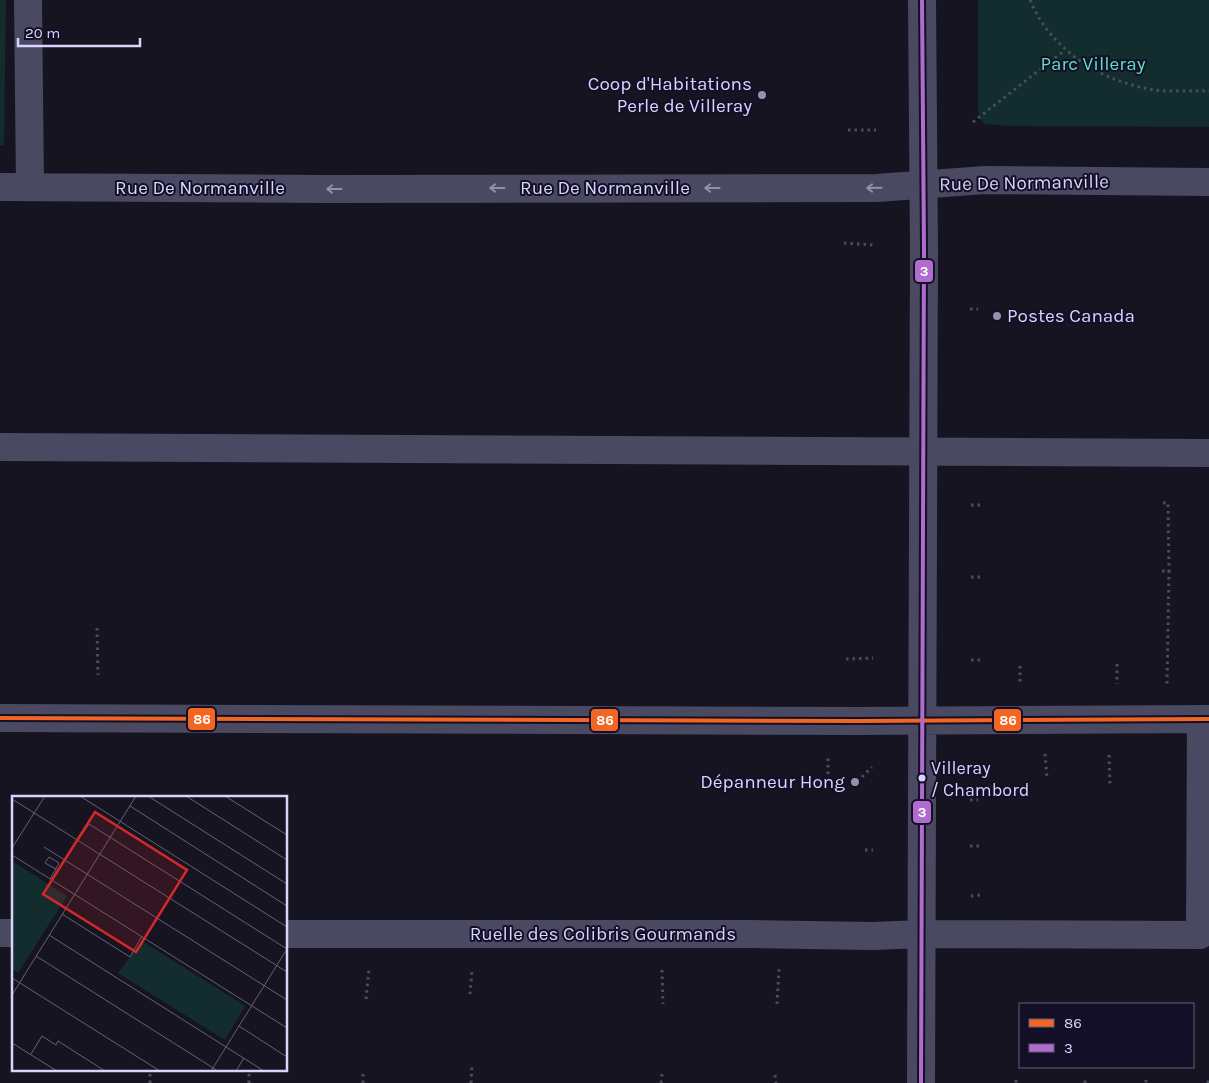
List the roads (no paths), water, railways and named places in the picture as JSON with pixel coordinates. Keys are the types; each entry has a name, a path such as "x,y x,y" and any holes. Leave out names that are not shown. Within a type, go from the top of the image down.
{"street":[{"path":"28,0 30,187"},
{"path":"921,1083 924,721 922,0"},
{"name":"Rue De Normanville","path":"0,187 314,189 827,188 923,186 985,180 1209,182"},
{"path":"0,448 1209,452"},
{"path":"0,718 1205,720"},
{"name":"Ruelle des Colibris Gourmands","path":"288,934 1200,935 1205,720"}],"place":[{"name":"Coop d'Habitations Perle de Villeray","path":"762,95"},
{"name":"Postes Canada","path":"997,316"},
{"name":"Villeray / Chambord","path":"922,778"},
{"name":"Dépanneur Hong","path":"855,782"}],"park label":[{"name":"Parc Villeray","path":"1093,64"}]}
